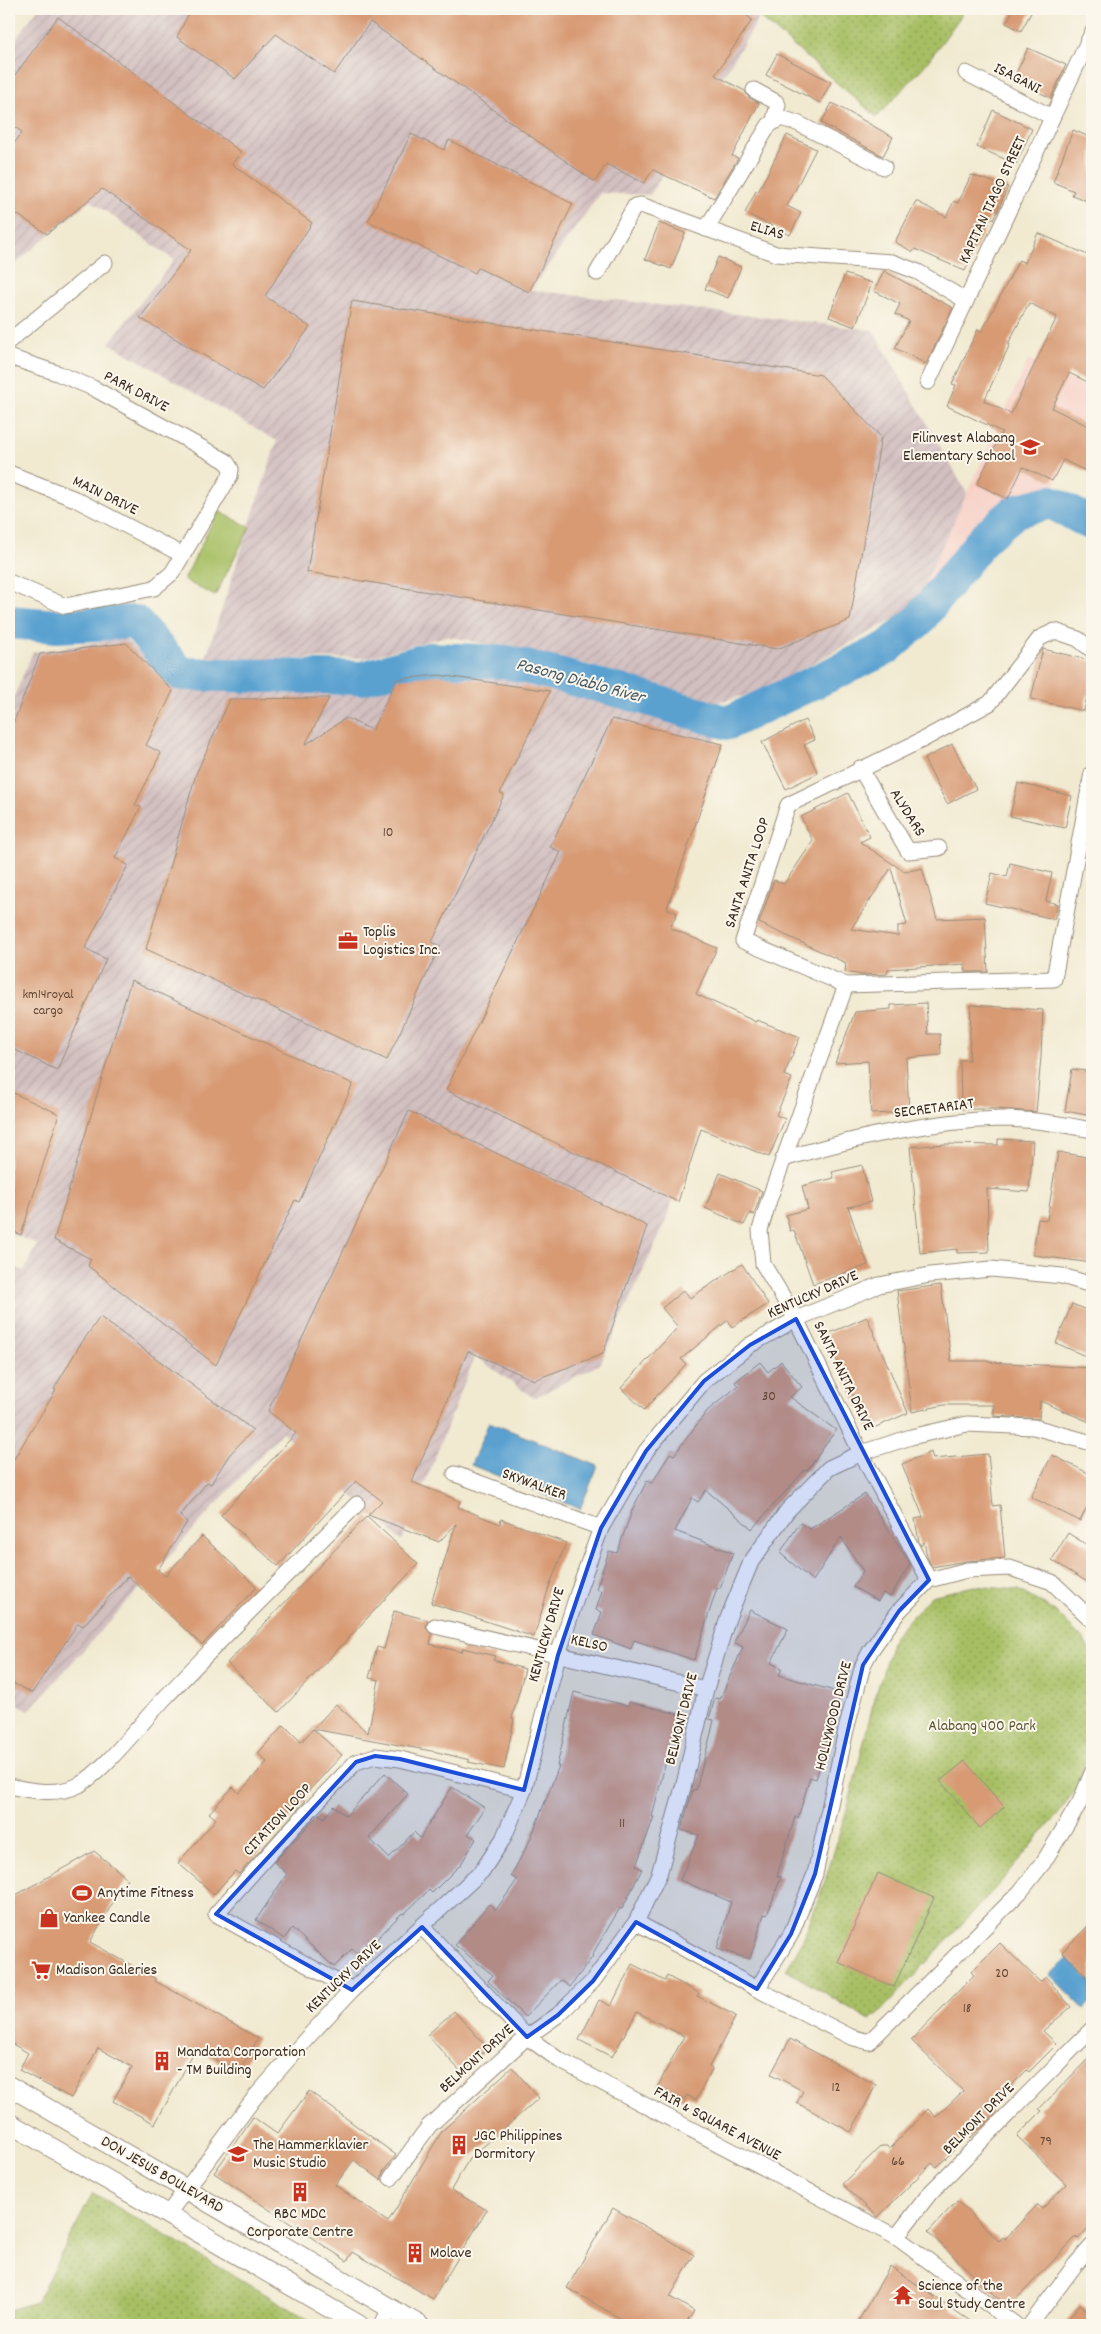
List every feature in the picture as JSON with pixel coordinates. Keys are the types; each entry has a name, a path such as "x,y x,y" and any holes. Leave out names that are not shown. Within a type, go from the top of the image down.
{"street":[{"name":"KAPITAN TIAGO STREET","path":"928,382 1092,33"},
{"name":"ISAGANI","path":"966,73 1052,117"},
{"path":"754,90 778,105 774,120"},
{"path":"706,229 769,124 774,120 782,118 797,123 884,168"},
{"name":"ELIAS","path":"596,274 636,205 776,254 892,262 918,272 965,300"},
{"path":"9,341 105,263"},
{"name":"PARK DRIVE","path":"9,357 57,373 101,393 226,461 231,469 230,476 183,555"},
{"name":"MAIN DRIVE","path":"9,473 75,499 183,555"},
{"path":"9,582 65,606 80,604 154,588 167,579 183,555"},
{"name":"SANTA ANITA LOOP","path":"1092,650 1078,639 1055,631 1040,638 990,702 924,739 860,768 788,805 743,941 846,985 1054,979 1092,773"},
{"name":"ALYDARS","path":"860,768 908,851 939,848"},
{"name":"SANTA ANITA DRIVE","path":"846,985 783,1158 760,1230 763,1264 796,1319 861,1453 928,1580"},
{"name":"SECRETARIAT","path":"783,1158 858,1138 944,1122 1003,1119 1092,1130"},
{"name":"KENTUCKY DRIVE","path":"167,2216 254,2097 352,1990 482,1871 503,1839 524,1790 558,1655 601,1528 646,1451 704,1381 750,1345 796,1319 879,1285 930,1275 991,1269 1062,1276 1092,1284"},
{"name":"BELMONT DRIVE","path":"391,2178 429,2126 527,2037 558,2015 593,1981 636,1922 658,1874 672,1830 706,1689 728,1618 751,1562 787,1511 829,1468 861,1453 911,1437 967,1424 1034,1427 1092,1443"},
{"name":"SKYWALKER","path":"454,1474 601,1528"},
{"path":"9,1786 39,1792 66,1790 80,1784 96,1772 163,1700 357,1504"},
{"path":"928,1580 966,1570 1010,1568 1052,1582 1092,1620"},
{"name":"HOLLYWOOD DRIVE","path":"757,1989 791,1934 815,1874 846,1730 863,1665 871,1650 899,1611 928,1580"},
{"name":"KELSO","path":"435,1626 706,1689"},
{"name":"CITATION LOOP","path":"352,1990 216,1914 293,1827 356,1762 375,1756 400,1759 524,1790"},
{"path":"636,1922 757,1989 851,2037 869,2042 1020,1892 1086,1805 1092,1773"},
{"name":"FAIR & SQUARE AVENUE","path":"422,1927 527,2037 559,2060 896,2237 1016,2325"},
{"name":"BELMONT DRIVE","path":"896,2237 930,2193 1092,2029"},
{"name":"DON JESUS BOULEVARD","path":"9,2086 419,2325"},
{"name":"DON JESUS BOULEVARD","path":"9,2123 167,2216 359,2325"},
{"path":"1030,2325 1075,2264 1092,2246"},
{"path":"299,2292 315,2264"},
{"path":"382,2325 390,2308"}],"highlighted area":[{"path":"796,1319 929,1580 899,1611 863,1665 815,1874 791,1934 757,1989 636,1922 593,1981 558,2015 527,2037 422,1927 352,1990 216,1914 356,1762 375,1756 400,1759 524,1790 558,1655 601,1528 646,1451 704,1381 750,1345"}],"shaded area":[{"path":"38,9 750,9 759,18 650,195 600,193 531,290 873,330 967,493 913,609 757,693 716,702 590,665 447,636 365,658 205,660 277,441 109,343 174,260 90,200 9,269 9,48"},
{"name":"Filinvest Alabang Elementary School","path":"1029,359 1092,391 1092,403 1052,490 1019,498 995,508 937,587 913,609"},
{"path":"124,638 173,686 325,691 430,659 495,668 717,735 650,969 734,1012 665,1223 600,1364 534,1398 475,1356 402,1541 282,1432 29,1710 9,1699 9,1265 24,1271 37,1244 9,1233 9,708 33,652"}],"green space":[{"path":"750,9 966,9 926,64 877,117"},
{"path":"218,511 250,527 215,596 184,580"},
{"name":"Alabang 400 Park","path":"974,1586 1018,1590 1055,1611 1084,1640 1092,1656 1092,1746 1077,1786 1061,1811 999,1884 884,2008 870,2020 786,1970 802,1942 825,1881 850,1799 873,1704 894,1636 931,1596"},
{"path":"93,2193 318,2325 9,2325 9,2310 36,2302"}],"water":[{"path":"489,1422 598,1466 580,1509 471,1465"},
{"path":"1067,1958 1092,1983 1092,2001 1084,2009 1050,1975"}],"building":[{"path":"191,9 739,9 752,20 715,75 745,91 749,98 759,103 732,156 738,158 714,198 653,170 644,183 606,164 595,182 370,22 334,74 276,34 235,79 177,37"},
{"path":"1014,9 1033,9 1021,31 1006,23"},
{"path":"58,17 241,152 232,164 312,223 265,296 310,327 263,390 140,318 191,250 102,189 47,234 9,209 9,151 22,132 9,123 9,83"},
{"path":"1028,48 1066,65 1051,98 1013,80"},
{"path":"777,54 831,82 820,103 766,75"},
{"path":"832,103 893,137 883,156 821,123"},
{"path":"993,110 1032,129 1016,164 977,147"},
{"path":"1073,130 1092,138 1092,203 1072,195 1074,191 1053,182"},
{"path":"411,134 444,150 449,140 573,204 529,292 478,268 475,273 368,221"},
{"path":"787,135 816,149 787,206 801,213 790,235 745,213"},
{"path":"971,175 1008,187 994,219 990,217 965,271 915,249 913,252 895,242 916,201 946,217 954,201 958,203"},
{"path":"659,223 685,233 671,269 645,259"},
{"path":"1038,233 1092,257 1092,384 1069,373 1052,408 1092,428 1092,474 1063,460 1052,481 1023,467 1008,499 977,484 1002,432 947,406 956,385 952,384 978,329 982,331 1019,260 1025,263","holes":["1029,303 1057,317 1011,414 984,401 1010,344 1008,344"]},
{"path":"718,257 741,267 728,298 705,289"},
{"path":"884,271 953,308 926,364 895,348 909,321 895,314 900,304 874,291"},
{"path":"845,274 872,283 855,327 829,317"},
{"path":"352,301 821,375 881,437 850,620 777,649 307,572"},
{"path":"126,643 173,691 146,745 161,753 135,805 141,807 115,858 128,865 85,948 106,959 57,1070 9,1047 9,734 40,654"},
{"path":"1043,649 1092,661 1092,673 1084,711 1031,699"},
{"path":"439,675 550,691 500,793 504,795 432,942 440,946 387,1060 146,949 196,774 230,699 329,698 305,745 346,718 372,730 397,679"},
{"path":"612,719 723,744 667,908 677,913 670,928 717,948 696,994 756,1022 757,1020 800,1037 784,1075 792,1078 776,1115 785,1119 769,1157 701,1129 678,1202 446,1090 561,852 550,847"},
{"path":"805,720 815,740 804,745 818,773 786,789 762,742"},
{"path":"952,744 976,789 947,804 924,759"},
{"path":"1018,783 1072,796 1065,828 1010,816"},
{"path":"848,793 870,837 860,842 905,872 922,868 937,919 985,917 988,972 966,972 965,964 888,969 887,974 862,975 845,972 846,963 759,923 774,880 784,884 813,841 801,817","holes":["891,868 907,925 898,926 898,936 851,929"]},
{"path":"1010,863 1052,873 1046,901 1058,904 1054,919 985,903 992,873 1007,877"},
{"path":"131,980 353,1084 299,1202 295,1200 216,1365 88,1266 91,1259 54,1240"},
{"path":"926,1003 928,1034 940,1034 941,1055 906,1058 909,1112 871,1114 868,1061 835,1063 855,1012 891,1009 891,1005"},
{"path":"971,1005 1043,1010 1036,1112 961,1109 960,1060 969,1060"},
{"path":"1072,1069 1092,1072 1092,1116 1065,1111"},
{"path":"9,1091 59,1114 21,1235 9,1230"},
{"path":"409,1111 647,1226 603,1354 534,1380 468,1351 412,1482 460,1501 458,1507 500,1524 501,1519 566,1543 548,1590 534,1637 431,1603 456,1524 439,1542 368,1515 382,1501 356,1481 278,1566 221,1515 296,1433 268,1411"},
{"path":"998,1139 1033,1141 1029,1192 987,1189 989,1252 957,1253 957,1249 920,1253 910,1147 945,1144 998,1145"},
{"path":"1058,1152 1092,1158 1092,1263 1033,1255 1038,1219 1047,1220"},
{"path":"862,1165 871,1202 848,1207 868,1265 813,1284 794,1230 790,1231 786,1215 808,1209 802,1186 834,1178 832,1172"},
{"path":"720,1173 762,1191 754,1215 750,1213 744,1225 705,1208"},
{"path":"742,1264 768,1304 732,1327 728,1320 681,1359 686,1364 644,1410 621,1388 678,1327 662,1308 684,1290 690,1298"},
{"path":"941,1285 951,1361 988,1361 1092,1368 1092,1423 1040,1401 1039,1419 994,1416 994,1405 944,1405 912,1412 897,1291"},
{"path":"1072,1304 1092,1312 1092,1359 1056,1343"},
{"path":"100,1317 253,1430 229,1455 211,1484 207,1482 180,1516 187,1522 158,1570 165,1576 202,1536 257,1587 202,1645 128,1576 83,1626 78,1623 32,1693 9,1681 9,1467 56,1390 54,1389 78,1348"},
{"path":"867,1317 908,1413 869,1430 825,1335"},
{"path":"781,1361 802,1387 790,1397 836,1430 807,1471 805,1470 752,1529 706,1490 698,1502 692,1498 675,1531 733,1553 720,1588 717,1588 694,1660 634,1640 631,1649 594,1635 602,1612 596,1610 602,1591 596,1589 609,1551 617,1553 633,1508 647,1481 652,1483 670,1453 674,1455 707,1411 738,1386 735,1382 760,1362 768,1372"},
{"path":"931,1452 933,1459 988,1454 993,1506 1000,1505 1005,1558 966,1561 932,1567 924,1542 921,1546 919,1542 915,1519 923,1517 902,1464"},
{"path":"1052,1455 1092,1475 1092,1497 1080,1521 1031,1497"},
{"path":"865,1494 910,1564 890,1597 883,1593 878,1601 853,1587 863,1571 841,1537 813,1581 780,1553 800,1523 810,1529"},
{"path":"367,1516 418,1564 279,1712 227,1663"},
{"path":"1068,1533 1092,1548 1092,1585 1052,1560"},
{"path":"750,1610 788,1629 771,1663 782,1668 779,1675 841,1693 816,1779 810,1777 798,1818 795,1817 777,1876 781,1877 767,1915 764,1914 750,1959 717,1949 731,1902 680,1880 699,1835 681,1830 693,1789 696,1790 711,1733 714,1720 709,1719 715,1698 720,1699 743,1647 734,1642"},
{"path":"394,1611 428,1620 426,1628 432,1635 430,1644 462,1652 463,1648 495,1656 493,1660 525,1669 512,1718 514,1719 504,1769 468,1762 470,1760 437,1752 313,1729 336,1704 368,1733 379,1680 369,1678 377,1647 384,1649"},
{"path":"574,1692 628,1706 629,1702 683,1715 675,1747 670,1745 652,1817 654,1817 636,1866 642,1869 622,1909 620,1908 593,1956 570,1987 561,1980 525,2017 488,1981 493,1975 455,1945 489,1904 496,1910 517,1880 511,1876 530,1840 559,1766 557,1766"},
{"path":"284,1725 301,1742 313,1729 342,1755 302,1798 305,1801 239,1874 235,1871 214,1894 178,1863 216,1819 209,1813 233,1787 239,1793 267,1762 258,1753"},
{"path":"965,1761 1004,1807 980,1828 940,1781"},
{"path":"385,1773 408,1794 369,1838 389,1858 414,1832 420,1838 452,1787 485,1808 468,1834 476,1839 461,1864 432,1893 429,1890 404,1914 402,1913 370,1946 368,1943 357,1953 352,1949 334,1967 292,1928 284,1939 256,1920 287,1874 274,1862 319,1814 324,1818 334,1806 346,1816"},
{"path":"94,1851 127,1878 90,1942 156,1979 155,1981 258,2038 239,2073 196,2049 155,2124 113,2101 132,2067 98,2048 71,2098 19,2070 28,2053 9,2042 9,1899"},
{"path":"878,1873 934,1898 894,1987 838,1962"},
{"path":"1092,1922 1092,1982 1062,1952"},
{"path":"1000,1943 1040,1982 1046,1977 1071,2007 1043,2031 1057,2044 1029,2072 1027,2070 989,2108 995,2114 970,2138 968,2136 937,2167 932,2163 878,2217 842,2184 881,2146 887,2146 889,2149 928,2109 936,2117 963,2091 911,2040 974,1975 971,1972"},
{"path":"632,1964 665,1981 667,1976 699,1993 697,1996 736,2016 709,2067 712,2069 696,2100 687,2095 684,2100 658,2086 684,2036 637,2012 612,2057 579,2040 599,2000 611,2006"},
{"path":"454,2011 488,2048 462,2073 427,2035"},
{"path":"790,2039 876,2085 851,2132 797,2103 803,2091 771,2074"},
{"path":"1092,2055 1092,2224 1078,2239 1076,2237 1008,2308 928,2232 957,2201 999,2241 1003,2237 1005,2239 1037,2205 1042,2209 1066,2184 1017,2136 1042,2111 1039,2109"},
{"path":"512,2067 539,2098 469,2159 451,2190 487,2210 433,2299 353,2252 347,2261 214,2173 253,2117 277,2134 309,2091 396,2155 383,2172 381,2180 354,2160 335,2185 388,2222 442,2131"},
{"path":"613,2208 694,2255 670,2297 694,2311 685,2325 632,2325 567,2288"},
{"name":"Science of the Soul Study Centre","path":"890,2266 976,2325 856,2325"},
{"path":"1080,2304 1092,2314 1092,2325 1063,2325"}],"waterway":[{"name":"Pasong Diablo River","path":"9,622 57,626 135,622 181,674 362,678 429,659 507,662 624,692 728,723 887,648 919,620 984,538 1016,511 1051,502 1092,524"}],"place":[{"name":"Filinvest Alabang Elementary School","path":"1030,447"},
{"name":"Toplis Logistics Inc.","path":"348,941"},
{"name":"Anytime Fitness","path":"82,1893"},
{"name":"Yankee Candle","path":"49,1918"},
{"name":"Madison Galeries","path":"41,1970"},
{"name":"Mandata Corporation - TM Building","path":"162,2061"},
{"name":"JGC Philippines Dormitory","path":"459,2145"},
{"name":"The Hammerklavier Music Studio","path":"238,2154"},
{"name":"RBC MDC Corporate Centre","path":"300,2192"},
{"name":"Molave","path":"415,2253"},
{"name":"Science of the Soul Study Centre","path":"903,2295"}]}
